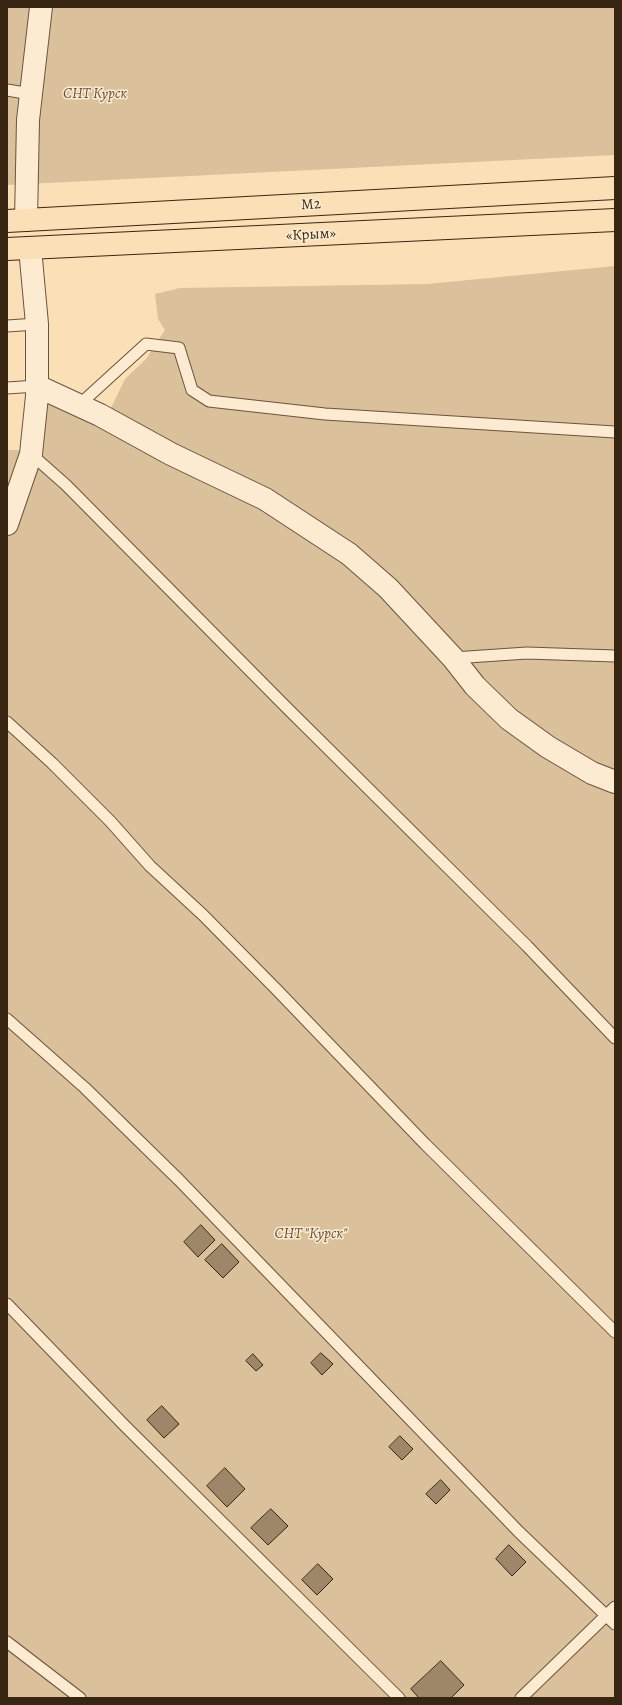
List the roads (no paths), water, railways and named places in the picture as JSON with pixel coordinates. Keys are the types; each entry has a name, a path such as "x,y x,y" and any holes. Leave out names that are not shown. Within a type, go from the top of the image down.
{"highway":[{"name":"М2","path":"17,220 615,188"},
{"name":"«Крым»","path":"7,249 615,220"}],"street":[{"path":"17,220 42,7"},
{"path":"7,524 31,454 37,386 37,324 30,248"},
{"path":"37,386 79,405 171,454 265,499 349,554 388,588 453,658 475,686 509,719 548,747 592,773 615,782"}],"lane":[{"path":"7,90 31,94"},
{"path":"7,326 37,324"},
{"path":"79,405 146,344 179,348 192,390 209,401 325,414 615,432"},
{"path":"7,388 37,386"},
{"path":"31,454 71,491 527,946 615,1038"},
{"path":"453,658 528,653 615,656"},
{"path":"7,722 78,789 150,866 203,915 425,1144 615,1332"},
{"path":"7,1019 85,1088 179,1180 513,1526 615,1624"},
{"path":"7,1304 124,1425 399,1698"},
{"path":"521,1698 615,1607"},
{"path":"7,1642 80,1698"}],"park label":[{"name":"СНТ Курск","path":"95,94"},
{"name":"СНТ \"Курск\"","path":"311,1234"}]}
